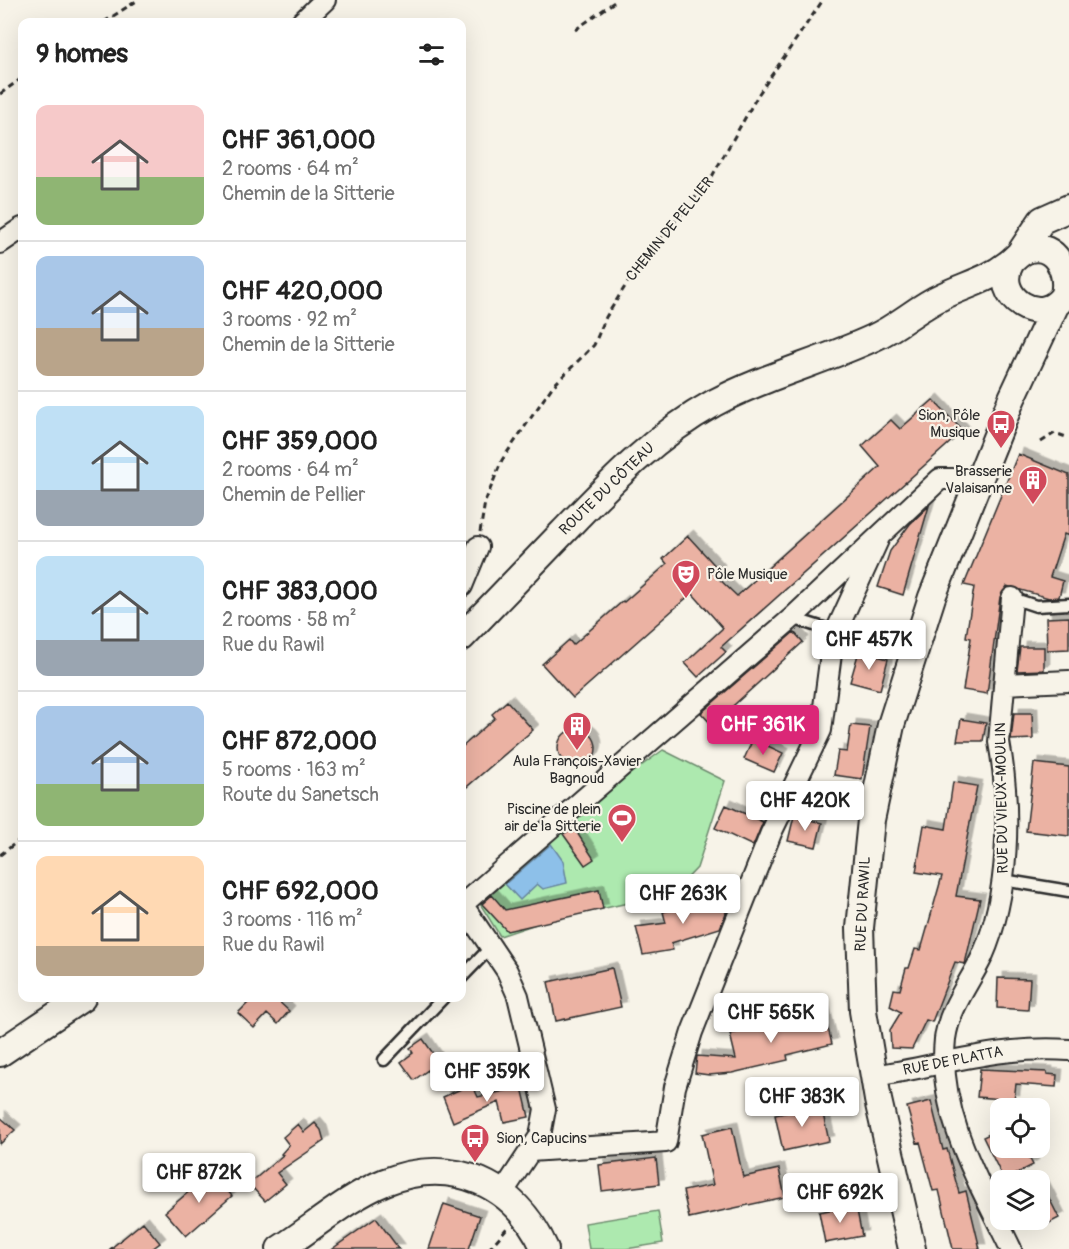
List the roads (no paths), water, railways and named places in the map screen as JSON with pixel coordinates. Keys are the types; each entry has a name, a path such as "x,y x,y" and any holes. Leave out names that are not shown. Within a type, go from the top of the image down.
{"street":[{"path":"306,18 325,0"},
{"path":"1013,299 1006,279 1016,257 1042,220 1069,208"},
{"path":"973,285 1013,299 1035,310 1062,300 1068,284 1059,236 1069,222"},
{"path":"0,243 18,231"},
{"path":"1016,257 1039,248 1065,265"},
{"name":"ROUTE DU CÔTEAU","path":"466,633 619,474 677,426 735,392 875,337 941,296 973,285 1016,257"},
{"name":"RUE DU RAWIL","path":"1012,398 1025,341 1024,320 1013,299"},
{"name":"RUE DU RAWIL","path":"912,1249 873,1076 863,1011 860,957 862,893 871,820 904,681 946,561 1012,398 1062,300"},
{"path":"466,901 792,618 878,540 940,479 955,479 976,488"},
{"path":"530,1151 666,1142 675,1087 692,1032 771,833 821,730 836,632 878,540"},
{"path":"466,576 478,547"},
{"name":"RUE DU VIEUX-MOULIN","path":"1011,1249 958,1136 944,1061 945,1037 951,1017 958,997 983,955 1003,880 1003,765 999,742 1012,598"},
{"path":"1004,684 1069,681"},
{"path":"466,910 507,971 518,996 545,1109 540,1136 503,1192"},
{"path":"0,1053 76,1002"},
{"name":"RUE DE PLATTA","path":"873,1076 1014,1049 1069,1050"},
{"path":"280,1249 366,1192 407,1176 429,1173 466,1176 503,1192 521,1209 542,1242"}],"lane":[{"path":"1012,598 1036,606 1069,604"},
{"path":"792,618 836,632"},
{"path":"1003,880 1069,891"},
{"path":"466,973 490,948"},
{"path":"384,1060 439,1002"}],"water":[{"path":"551,844 563,861 567,883 543,889 537,884 520,900 505,884"}],"place":[{"name":"Sion, Pôle Musique","path":"1001,450"},
{"name":"Brasserie Valaisanne","path":"1033,506"},
{"name":"Pôle Musique","path":"686,600"},
{"name":"Aula François-Xavier Bagnoud","path":"577,752"},
{"name":"Piscine de plein air de la Sitterie","path":"622,844"},
{"name":"Sion, Capucins","path":"475,1164"}]}
